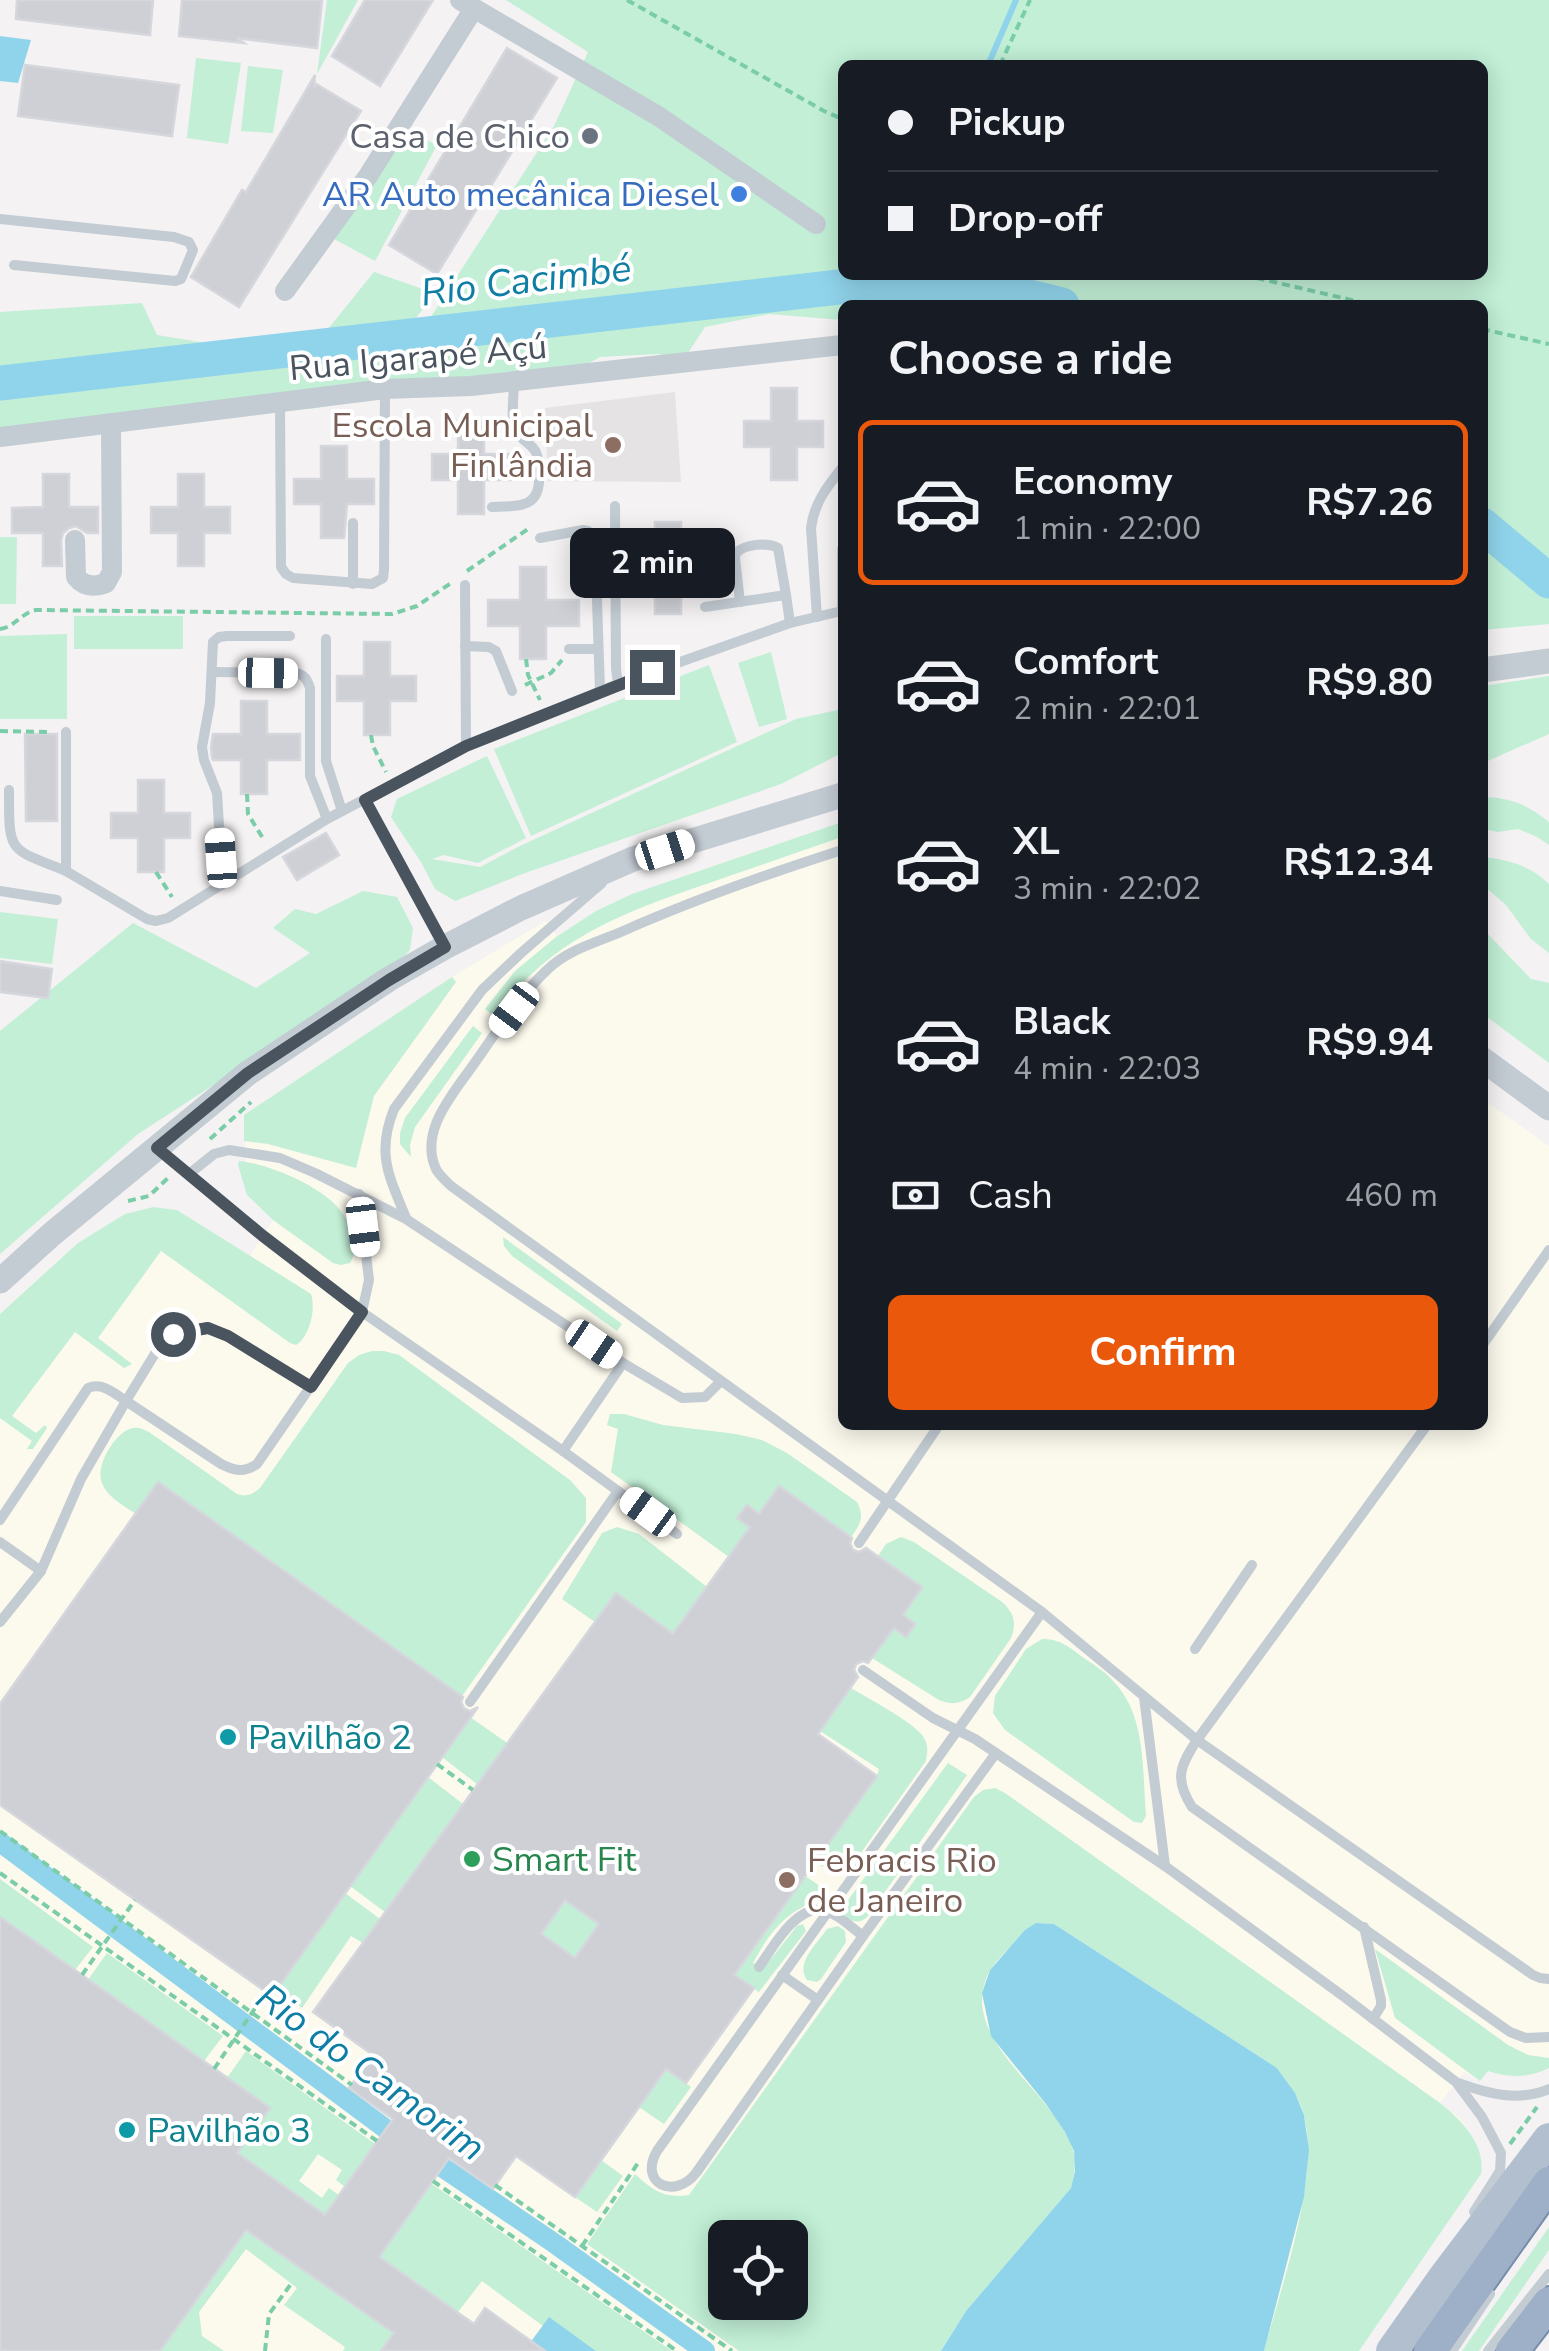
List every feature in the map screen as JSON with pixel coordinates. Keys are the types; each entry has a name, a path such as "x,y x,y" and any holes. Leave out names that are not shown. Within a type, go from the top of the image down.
{"highway":[{"path":"1430,2351 1549,2182"},
{"path":"1512,2351 1549,2304"}],"main road":[{"path":"1392,2351 1549,2139"}],"street":[{"path":"285,291 368,176 467,5 658,116 816,224"},
{"name":"Rua Igarapé Açú","path":"0,437 385,389 514,382 838,345"},
{"path":"75,540 76,577 86,585 106,583 112,572 112,424"},
{"path":"1488,669 1549,661"},
{"path":"0,1281 248,1073 445,947 520,908 632,860 838,796"},
{"path":"1488,1063 1549,1108"}],"lane":[{"path":"0,219 174,238 188,242 193,250 182,278 175,281 14,265"},
{"path":"492,507 529,503 540,486 537,454 514,426 514,382"},
{"path":"280,403 281,567 293,578 353,584 378,582 384,570 385,389"},
{"path":"817,617 813,514 819,497 838,473"},
{"path":"615,506 618,684"},
{"path":"353,523 353,584"},
{"path":"540,538 583,530 595,539 600,691"},
{"path":"740,602 736,553 743,547 767,544 778,548 790,623"},
{"path":"466,585 466,746"},
{"path":"705,607 786,595"},
{"path":"9,790 9,832 20,852 66,871 156,921 168,918 327,819 466,746 618,684 790,623 838,610"},
{"path":"230,878 221,858 217,793 202,747 210,703 213,642 219,638 290,636"},
{"path":"326,639 326,761 342,811"},
{"path":"465,646 496,651 512,692"},
{"path":"570,650 598,649"},
{"path":"212,672 296,673 307,680 310,776 327,819"},
{"path":"66,732 66,871"},
{"path":"365,800 445,947"},
{"path":"838,851 678,907 571,952 548,968 449,1098 436,1121 432,1148 436,1170 451,1186 1042,1612 1197,1740 1533,1974 1549,1979"},
{"path":"406,1219 385,1152 385,1131 404,1093 482,990 583,898 632,860"},
{"path":"0,891 57,900"},
{"path":"157,1148 362,1312 677,1534"},
{"path":"185,1170 228,1150 280,1158 406,1219 682,1398 705,1397 720,1382"},
{"path":"0,1520 88,1388 95,1386 126,1401 221,1464 247,1471 257,1464 362,1312 369,1280 359,1194"},
{"path":"1488,1337 1549,1250"},
{"path":"0,1622 41,1570 81,1478 158,1346 173,1334 208,1328 311,1387"},
{"path":"563,1450 623,1363"},
{"path":"859,1542 936,1430"},
{"path":"1423,1430 1197,1740 1184,1760 1180,1773 1182,1788 1192,1807 1510,2032 1526,2038 1549,2037"},
{"path":"470,1702 618,1491"},
{"path":"0,1542 41,1570"},
{"path":"1194,1650 1252,1565"},
{"path":"996,1752 690,2181 670,2188 659,2184 650,2163 1042,1612"},
{"path":"863,1670 933,1718 996,1752 1165,1866 1456,2082 1482,2117 1502,2161 1495,2181 1470,2218"},
{"path":"1144,1697 1165,1866"},
{"path":"759,1967 791,1923 814,1910 828,1912 863,1936"},
{"path":"1364,1927 1381,2000 1373,2020"},
{"path":"782,1974 818,2000"},
{"path":"1456,2082 1508,2096 1549,2089"},
{"path":"1445,2276 1464,2232"},
{"path":"1488,2351 1549,2274"},
{"path":"1452,2351 1495,2287"}],"path":[{"path":"627,0 838,117"},
{"path":"1002,60 1030,0"},
{"path":"1266,280 1352,300"},
{"path":"1488,330 1549,344"},
{"path":"0,629 36,610 392,614 417,606 528,529"},
{"path":"512,692 551,673 570,650"},
{"path":"526,659 537,696"},
{"path":"0,732 66,732"},
{"path":"372,735 373,746 385,768"},
{"path":"247,794 248,814 264,840"},
{"path":"156,872 171,896"},
{"path":"208,1140 252,1101"},
{"path":"126,1201 149,1196 185,1170"},
{"path":"437,1764 474,1790"},
{"path":"0,1831 352,2085"},
{"path":"0,1873 378,2141"},
{"path":"82,1975 135,1900"},
{"path":"214,2069 266,1992"},
{"path":"582,2246 642,2157 650,2163"},
{"path":"433,2181 677,2351"},
{"path":"495,2185 732,2351"},
{"path":"265,2351 269,2314 291,2284"}],"shaded area":[{"name":"Escola Municipal Finlândia","path":"675,392 681,482 548,481 545,408"},
{"path":"838,823 838,1430 1488,1430 1488,1103 1549,1146 1549,2065 1502,2051 1480,2081 1464,2072 1440,2103 1469,2131 1480,2156 1481,2174 1359,2351 0,2351 0,1314 78,1243 125,1214 153,1207 177,1210 250,1256 273,1220 247,1195 244,1115 452,977 545,921 557,936 632,894"}],"green space":[{"path":"327,0 358,0 317,74"},
{"path":"506,0 1549,0 1549,624 1488,630 1488,300 838,300 838,320 769,314 705,327 684,359 658,354 600,357 573,372 500,378 316,408 0,438 0,312 142,303 157,335 242,349 425,326 554,126 588,52"},
{"path":"196,58 241,63 228,144 187,138"},
{"path":"248,66 283,70 273,133 241,131"},
{"path":"399,127 437,145 375,261 334,239"},
{"path":"374,272 434,293 414,321 328,329"},
{"path":"0,537 17,537 16,604 0,604"},
{"path":"74,616 183,616 183,649 74,649"},
{"path":"67,634 67,719 0,719 0,636"},
{"path":"771,652 787,719 759,727 738,663"},
{"path":"709,665 737,742 531,836 494,749"},
{"path":"1549,676 1549,734 1488,761 1488,685"},
{"path":"838,710 838,755 781,784 455,901 435,889 391,817 397,799 487,756 526,838 478,863 444,855 432,859 480,867 796,719"},
{"path":"1488,797 1510,800 1549,822 1549,845 1518,829 1488,830"},
{"path":"838,823 838,838 648,905 591,931 540,966 494,1016 485,1009 515,971 556,937 632,894"},
{"path":"1488,858 1518,864 1549,884 1549,953 1531,939 1506,905 1488,889"},
{"path":"363,891 397,897 413,928 410,950 380,981 138,1134 0,1254 0,1031 133,923 256,988 310,953 273,928 295,909 316,914"},
{"path":"0,912 58,919 52,964 0,958"},
{"path":"1488,934 1531,979 1549,983 1549,1063 1488,1018"},
{"path":"452,977 456,982 374,1096 356,1168 244,1141 244,1115"},
{"path":"473,1026 482,1033 415,1127 411,1157 400,1144 405,1118"},
{"path":"239,1161 294,1178 331,1201 348,1226 354,1248 350,1263 333,1263 273,1220 247,1195"},
{"path":"153,1207 177,1210 311,1294 312,1314 305,1335 296,1345 290,1343 161,1251 98,1338 132,1364 124,1368 75,1332 12,1416 36,1433 45,1425 47,1428 33,1449 27,1449 32,1441 0,1418 0,1314 78,1243 125,1214"},
{"path":"503,1237 622,1324 617,1331 512,1256"},
{"path":"372,1351 399,1355 570,1480 586,1498 586,1522 462,1696 158,1482 136,1514 110,1495 101,1480 109,1449 120,1435 137,1428 149,1432 237,1494 252,1494 348,1363"},
{"path":"610,1414 762,1440 857,1502 861,1512 859,1525 851,1537 779,1486 759,1514 747,1505 738,1517 750,1527 729,1557 611,1472 618,1429 607,1425"},
{"path":"617,1527 639,1534 707,1587 673,1634 616,1593 595,1622 562,1599 602,1533"},
{"path":"901,1537 1002,1602 1012,1614 1011,1638 970,1697 963,1701 939,1700 872,1658 894,1628 906,1636 915,1624 903,1615 922,1587 878,1556 886,1544"},
{"path":"1042,1639 1069,1647 1107,1675 1125,1696 1141,1745 1146,1816 1142,1823 1134,1822 1005,1730 993,1713 995,1696 1026,1649"},
{"path":"851,1688 911,1725 924,1738 927,1752 926,1761 858,1857 834,1873 815,1862 879,1769 820,1731"},
{"path":"470,1717 507,1743 477,1784 442,1757"},
{"path":"948,1763 967,1775 868,1916 858,1922 847,1918 846,1903"},
{"path":"428,1777 463,1804 385,1912 350,1886"},
{"path":"995,1788 1005,1793 1440,2103 1470,2134 1480,2153 1481,2174 1359,2351 1264,2351 1296,2233 1307,2170 1304,2115 1285,2079 1277,2068 1054,1924 1037,1923 1003,1954 988,1974 982,1998 986,2022 997,2044 1063,2129 1074,2155 1071,2188 966,2311 941,2351 739,2351 587,2244 635,2174 659,2192 689,2195 974,1797"},
{"path":"805,1876 823,1888 779,1925 753,1963 763,1969 797,1926 803,1924 806,1931 759,1992 734,1975"},
{"path":"0,1879 93,1947 75,1970 0,1917"},
{"path":"345,1893 380,1919 363,1943 351,1936 302,2008 276,1990"},
{"path":"579,1897 598,1910 602,1938 588,1957 561,1960 542,1947 537,1921 551,1901"},
{"path":"838,1926 845,1931 846,1942 821,1979 807,1980 804,1967 809,1954 827,1929"},
{"path":"1375,1949 1508,2045 1528,2055 1549,2058 1549,2068 1519,2076 1488,2071 1480,2081 1395,2018"},
{"path":"107,1953 223,2036 204,2061 88,1980"},
{"path":"246,2051 375,2144 345,2187 336,2180 342,2170 318,2154 299,2181 322,2198 329,2188 339,2195 325,2215 237,2153 269,2108 227,2078"},
{"path":"666,2069 691,2087 664,2124 639,2107"},
{"path":"601,2160 623,2176 597,2212 575,2197"},
{"path":"432,2184 672,2351 596,2351 549,2318 543,2326 482,2281 458,2312 379,2257"},
{"path":"239,2194 334,2263 412,2351 343,2351 345,2347 284,2305 297,2288 246,2249 199,2312 202,2336 224,2351 128,2351"},
{"path":"1549,2227 1549,2250 1479,2351 1462,2351"}],"water":[{"path":"0,36 31,40 18,83 0,81"},
{"path":"1036,1923 1054,1924 1277,2068 1295,2093 1304,2115 1309,2150 1304,2197 1264,2351 941,2351 966,2311 1071,2188 1075,2171 1074,2151 1065,2132 991,2036 982,1993 990,1970"},
{"path":"549,2317 596,2351 524,2351"}],"building":[{"path":"17,0 153,0 150,35 16,19"},
{"path":"182,0 322,0 317,48 237,38 244,43 179,36"},
{"path":"365,0 433,0 380,86 332,56"},
{"path":"507,48 557,78 437,274 389,245"},
{"path":"25,65 179,85 172,136 18,116"},
{"path":"315,75 314,88 316,84 361,111 239,307 191,277"},
{"path":"771,388 797,388 797,421 823,421 823,447 797,447 797,480 771,480 771,447 744,447 744,421 771,421"},
{"path":"458,421 484,421 484,454 511,454 511,480 484,480 484,514 458,514 458,480 432,480 432,454 458,454"},
{"path":"321,446 347,446 347,479 374,479 374,504 347,504 344,538 321,538 321,504 294,504 294,479 321,479"},
{"path":"43,474 69,474 69,507 98,507 98,533 87,533 76,526 63,533 62,566 43,566 43,533 12,533 12,508 43,507"},
{"path":"178,474 204,474 204,507 230,507 230,533 204,533 204,566 178,566 178,533 151,533 151,507 178,507"},
{"path":"655,522 681,522 681,555 713,555 713,581 681,581 681,614 655,614 655,581 624,580 624,555 655,555"},
{"path":"520,567 546,567 546,600 579,600 579,626 546,626 546,659 520,659 520,626 488,626 488,600 520,600"},
{"path":"364,642 390,642 390,676 416,676 416,701 390,701 390,735 364,735 364,701 337,701 337,676 364,676"},
{"path":"241,701 267,701 267,734 300,734 300,760 267,760 267,794 241,794 241,760 212,758 213,734 241,734"},
{"path":"25,734 57,734 57,821 26,821"},
{"path":"138,780 164,780 164,813 190,813 190,838 164,838 164,872 138,872 138,838 111,838 111,813 138,813"},
{"path":"326,833 339,855 297,880 283,857"},
{"path":"0,961 52,969 48,998 0,992"},
{"name":"Pavilhão 2","path":"158,1482 463,1697 464,1708 470,1711 478,1707 272,1996 0,1805 0,1704"},
{"path":"779,1486 852,1538 853,1550 866,1548 922,1587 903,1615 915,1624 906,1637 894,1628 868,1663 856,1664 858,1677 818,1734 877,1776 734,1975 754,1988 686,2083 666,2069 575,2197 516,2156 493,2189 449,2158 379,2257 474,2324 485,2308 545,2351 381,2351 394,2333 246,2230 160,2351 0,2351 0,1917 270,2108 237,2153 325,2215 393,2119 349,2088 373,2055 313,2012 616,1593 673,1634 750,1527 737,1518 747,1505 759,1514","holes":["565,1900 599,1924 575,1958 541,1934"]}],"waterway":[{"path":"990,60 1016,0"},
{"path":"979,280 984,286"},
{"name":"Rio Cacimbé","path":"0,383 856,285 984,286 1041,300"},
{"name":"Rio Cacimbé","path":"1488,530 1549,581"},
{"name":"Rio do Camorim","path":"0,1842 386,2129 705,2351"}],"place":[{"name":"Casa de Chico","path":"590,136"},
{"name":"AR Auto mecânica Diesel","path":"739,194"},
{"name":"Escola Municipal Finlândia","path":"613,445"},
{"name":"Pavilhão 2","path":"228,1737"},
{"name":"Smart Fit","path":"472,1859"},
{"name":"Febracis Rio de Janeiro","path":"787,1880"},
{"name":"Pavilhão 3","path":"127,2130"}],"route":[{"path":"173,1334 208,1328 311,1387 362,1312 157,1148 248,1073 445,947 365,800 466,746 652,672"}]}
